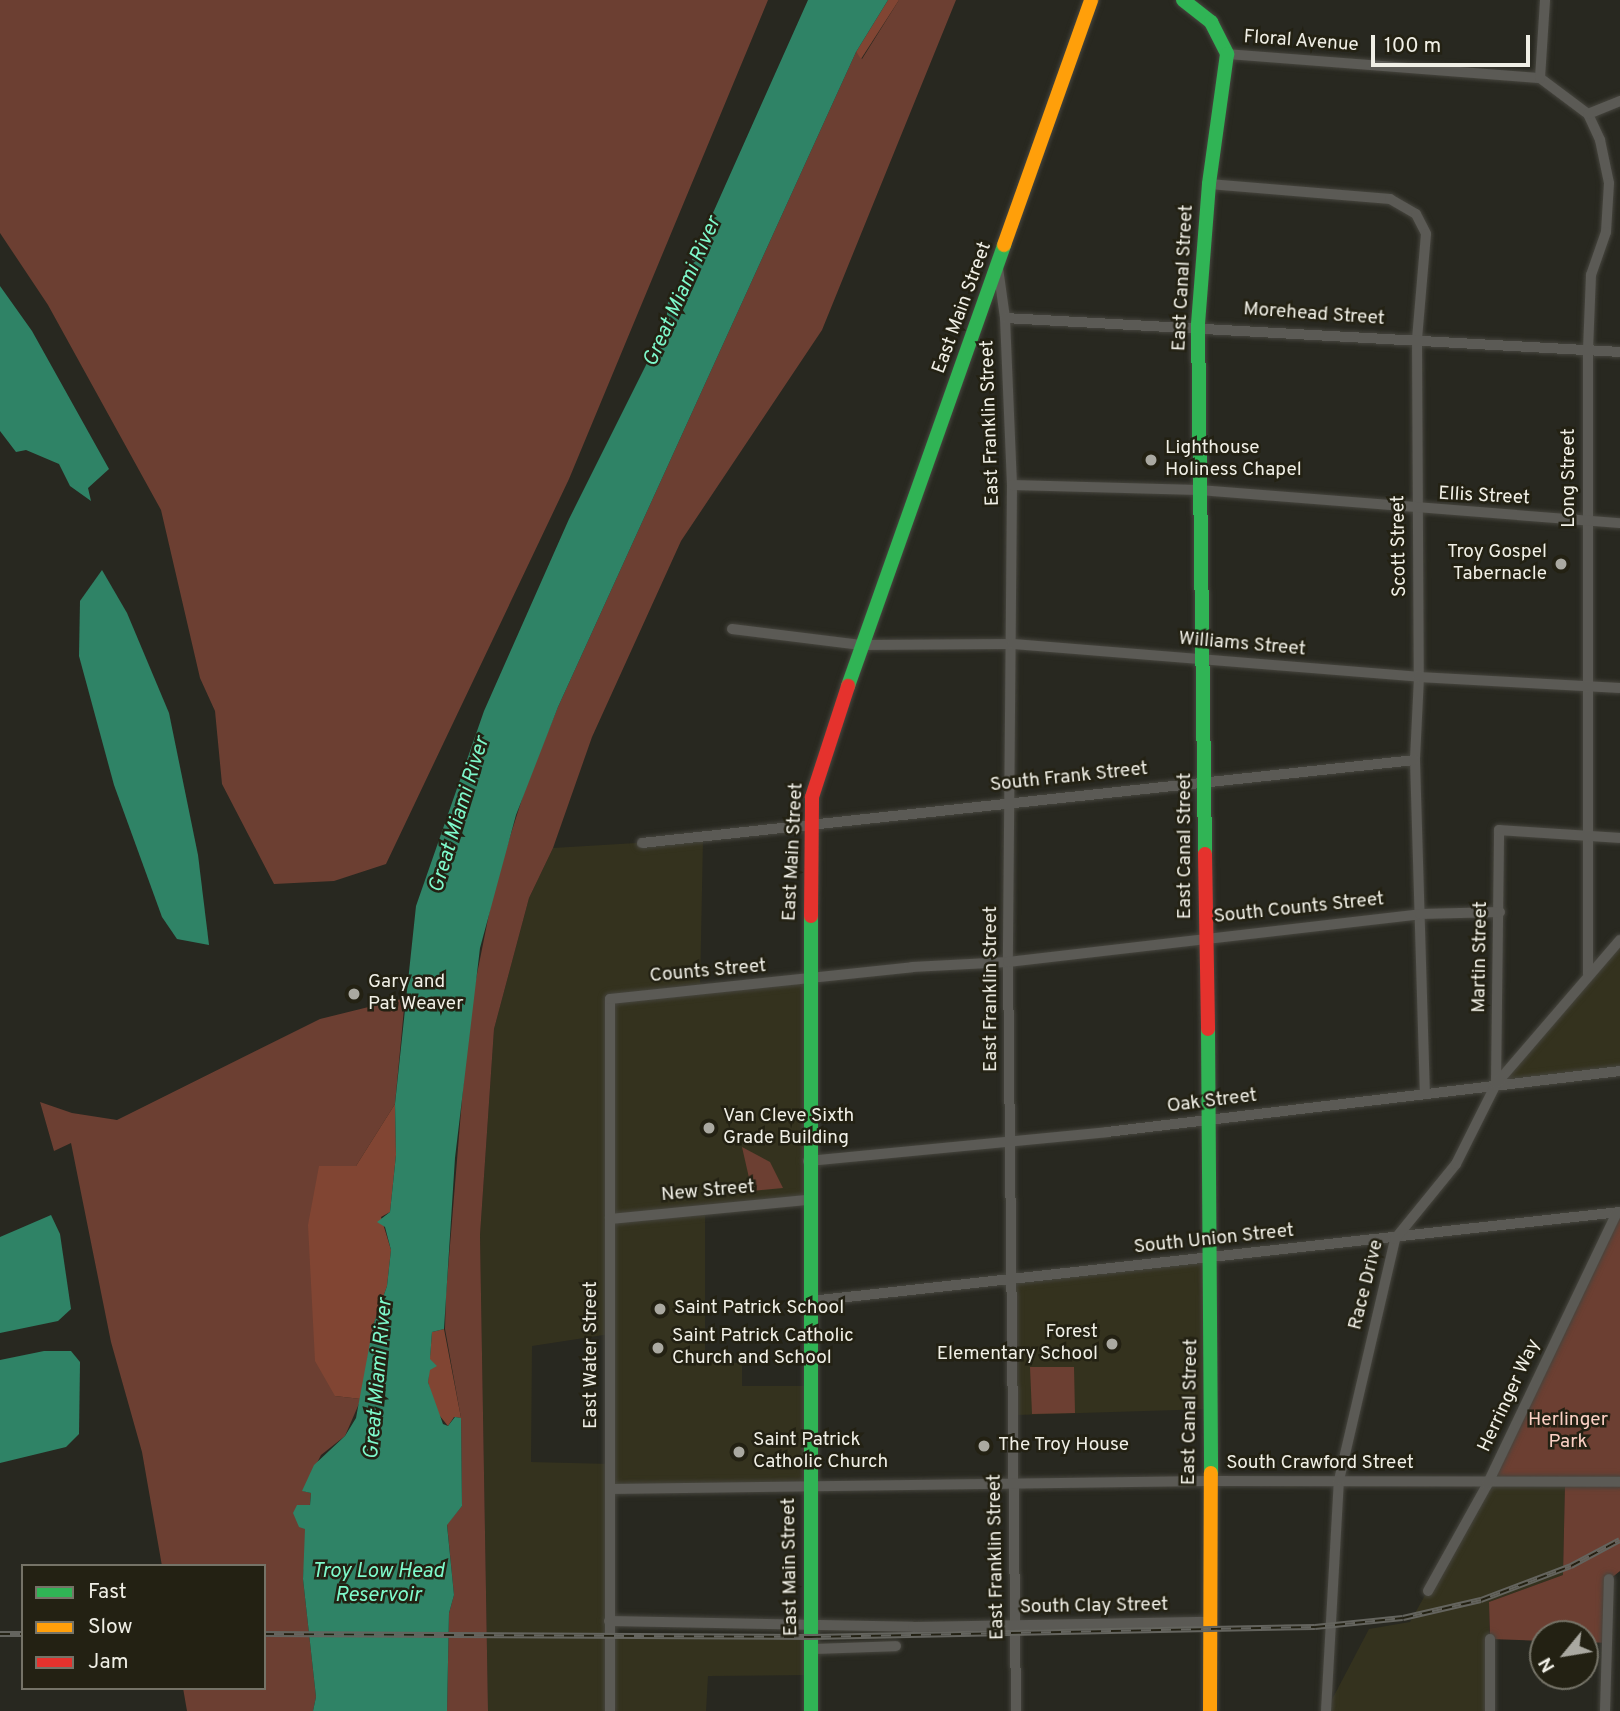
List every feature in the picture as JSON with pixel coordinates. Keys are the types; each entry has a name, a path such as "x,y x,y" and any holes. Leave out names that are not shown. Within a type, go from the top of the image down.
{"main road":[{"name":"East Main Street","path":"811,1711 809,980 811,825 817,775 1091,0"},
{"path":"1183,0 1211,22 1227,54"},
{"name":"East Canal Street","path":"1210,1711 1211,1258 1198,325 1209,184 1227,54"}],"street":[{"path":"1545,0 1540,78 1588,114 1620,101"},
{"name":"Floral Avenue","path":"1227,54 1540,78"},
{"name":"Long Street","path":"1588,114 1600,140 1609,183 1606,232 1591,275 1588,349 1588,974"},
{"name":"Scott Street","path":"1209,184 1390,199 1416,214 1426,234 1427,257 1417,340 1419,677 1415,760 1425,1092"},
{"name":"East Franklin Street","path":"998,268 1005,318 1012,485 1008,962 1014,1279 1016,1711"},
{"name":"Morehead Street","path":"1005,318 1198,325 1620,352"},
{"name":"Ellis Street","path":"1012,485 1199,490 1416,510 1620,523"},
{"name":"Williams Street","path":"732,629 861,645 1012,644 1419,677 1620,688"},
{"name":"South Frank Street","path":"642,844 1010,801 1415,760"},
{"name":"Martin Street","path":"1496,1084 1499,830 1589,836"},
{"path":"1589,836 1620,838"},
{"name":"South Counts Street","path":"809,980 912,967 1008,962 1205,936 1420,914 1500,912"},
{"name":"Race Drive","path":"1326,1711 1339,1480 1395,1240 1456,1164 1496,1084 1620,940"},
{"name":"Counts Street","path":"610,999 809,980"},
{"name":"East Water Street","path":"610,999 610,1711"},
{"name":"Oak Street","path":"808,1161 1011,1143 1209,1121 1425,1092 1620,1072"},
{"name":"New Street","path":"610,1219 809,1200"},
{"name":"South Union Street","path":"811,1301 1395,1240 1618,1212"},
{"name":"Herringer Way","path":"1428,1591 1487,1485 1618,1212"},
{"name":"South Crawford Street","path":"610,1489 1339,1480 1487,1485 1620,1482"},
{"path":"1605,1711 1615,1628 1609,1579"},
{"name":"South Clay Street","path":"609,1621 1017,1626 1209,1622"},
{"path":"1490,1639 1490,1711"},
{"path":"812,1649 896,1646"}],"shaded area":[{"path":"888,0 899,0 861,59 856,52"},
{"path":"703,839 700,990 809,980 809,1200 705,1211 705,1362 742,1363 742,1386 810,1386 809,1488 610,1489 610,1635 811,1637 812,1675 708,1676 706,1711 488,1711 480,1235 494,1029 529,898 553,848","holes":["610,1334 610,1464 531,1462 532,1346"]},
{"path":"1620,940 1620,1071 1496,1084"},
{"path":"395,1104 396,1155 390,1212 381,1217 391,1250 387,1286 373,1326 361,1399 335,1396 315,1361 308,1225 319,1166 356,1166"},
{"name":"Forest Elementary School","path":"1211,1258 1210,1409 1013,1415 1014,1279"},
{"path":"444,1329 461,1418 454,1417 448,1426 435,1410 428,1382 432,1332"},
{"path":"1565,1483 1563,1575 1489,1602 1490,1711 1326,1711 1369,1629 1410,1622 1487,1485"}],"green space":[{"path":"0,0 768,0 569,479 386,864 334,881 274,884 222,784 215,711 200,678 161,510 48,305 0,233"},
{"path":"899,0 956,0 822,330 681,541 592,737 553,848 529,898 494,1029 480,1235 488,1711 447,1711 449,1613 454,1595 447,1524 462,1506 461,1418 445,1329 446,1294 469,1014 495,884 528,780 558,707 856,52 862,59"},
{"path":"405,998 395,1104 356,1166 335,1396 361,1399 345,1436 321,1455 303,1491 311,1493 303,1579 316,1697 313,1711 187,1711 183,1690 266,1690 266,1564 162,1564 142,1452 111,1342 71,1143 54,1151 40,1102 72,1113 117,1120 320,1019"},
{"path":"742,1147 770,1162 783,1188 752,1191"},
{"name":"Herlinger Park","path":"1620,1212 1620,1571 1609,1580 1609,1643 1599,1643 1599,1620 1529,1620 1529,1640 1490,1639 1489,1602 1563,1575 1565,1484 1487,1485"},
{"path":"1030,1367 1074,1367 1075,1413 1032,1414"}],"water":[{"path":"808,0 888,0 856,52 558,707 516,815 480,948 455,1158 444,1329 432,1332 430,1359 437,1366 430,1370 428,1382 443,1424 448,1426 455,1417 461,1418 462,1506 447,1525 454,1595 449,1613 447,1711 313,1711 316,1697 303,1579 305,1529 299,1527 293,1513 297,1505 310,1505 311,1493 302,1491 314,1465 345,1436 356,1418 373,1326 387,1286 391,1250 385,1227 377,1222 390,1212 396,1155 395,1104 416,906 484,711 569,519 666,325 668,302 674,300 685,269 696,261 692,260"},
{"path":"0,286 32,331 109,469 88,488 91,501 70,486 59,464 26,450 16,452 0,431"},
{"path":"102,570 127,613 169,713 198,855 209,945 177,939 162,917 114,785 79,656 80,601"},
{"path":"51,1215 60,1234 71,1309 58,1321 0,1333 0,1237"},
{"path":"44,1351 71,1351 80,1362 79,1434 66,1447 0,1463 0,1360"}],"railway":[{"path":"266,1634 811,1637 1315,1627 1403,1618 1481,1600 1571,1566 1620,1540"},
{"path":"0,1634 21,1634"}],"traffic: fast":[{"path":"1183,0 1211,22 1227,54 1209,184 1198,325 1205,854"},
{"path":"848,686 1004,245"},
{"path":"811,916 811,1711"},
{"path":"1208,1029 1211,1473"}],"traffic: slow":[{"path":"1004,245 1091,0"},
{"path":"1210,1711 1211,1473"}],"traffic: jam":[{"path":"811,916 812,797 848,686"},
{"path":"1205,854 1208,1029"}],"place":[{"name":"Lighthouse Holiness Chapel","path":"1151,460"},
{"name":"Troy Gospel Tabernacle","path":"1561,564"},
{"name":"Gary and Pat Weaver","path":"354,994"},
{"name":"Van Cleve Sixth Grade Building","path":"709,1128"},
{"name":"Saint Patrick School","path":"660,1309"},
{"name":"Forest Elementary School","path":"1112,1344"},
{"name":"Saint Patrick Catholic Church and School","path":"658,1348"},
{"name":"The Troy House","path":"984,1446"},
{"name":"Saint Patrick Catholic Church","path":"739,1452"}],"water label":[{"name":"Great Miami River","path":"683,292"},
{"name":"Great Miami River","path":"460,815"},
{"name":"Great Miami River","path":"379,1379"},
{"name":"Troy Low Head Reservoir","path":"378,1584"}]}
